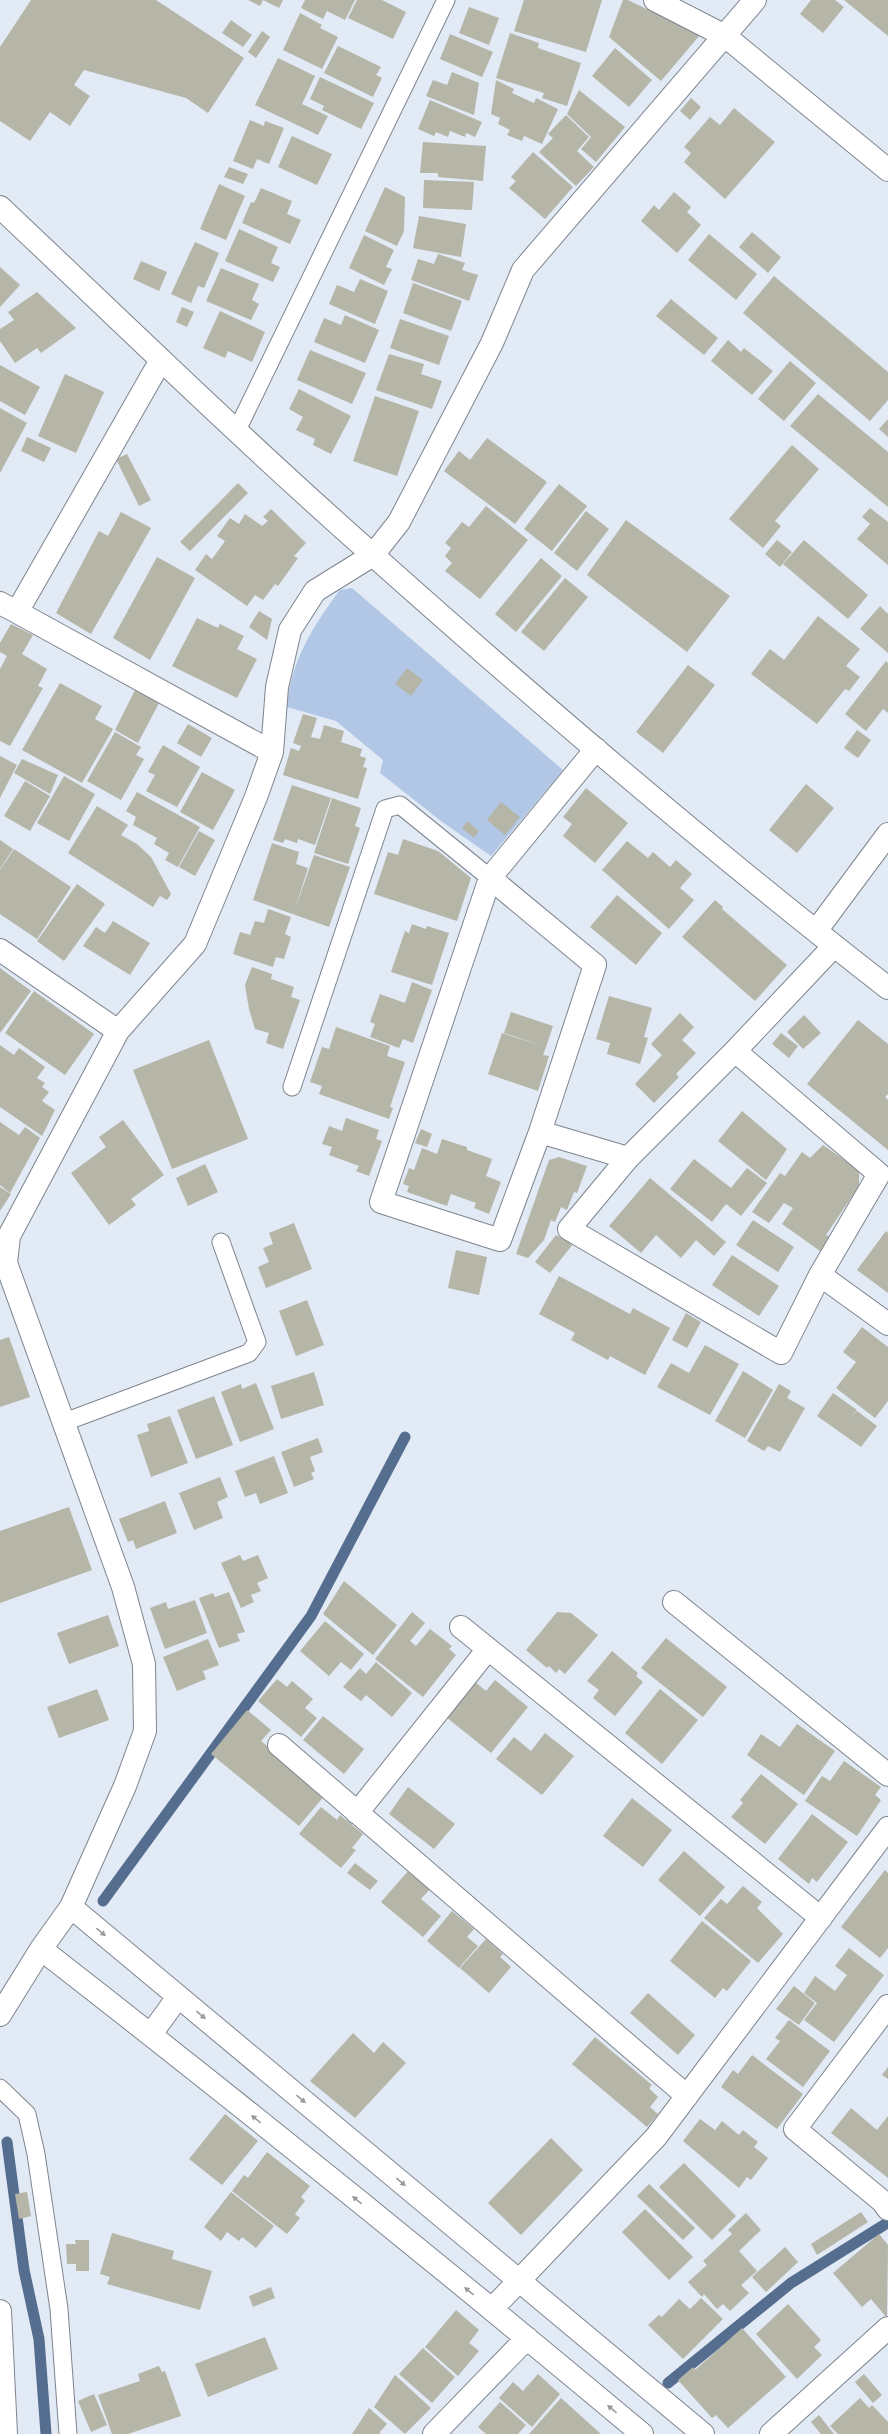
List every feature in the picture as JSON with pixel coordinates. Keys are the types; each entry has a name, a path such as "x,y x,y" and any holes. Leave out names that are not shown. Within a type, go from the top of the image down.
{"street":[{"path":"655,0 725,36 888,170"},
{"path":"0,2015 41,1949 71,1907 125,1786 145,1731 144,1664 122,1587 3,1264 8,1236 118,1031 195,944 256,796 272,752 277,687 290,630 315,591 372,555 399,522 492,343 523,270 725,36 754,0"},
{"path":"0,207 372,555 596,749 834,946 888,988"},
{"path":"162,360 8,607 272,752"},
{"path":"490,878 595,964 540,1132 500,1240 381,1202 490,878 596,749"},
{"path":"816,931 888,834"},
{"path":"735,1051 879,1174 820,1275 781,1353 569,1229 628,1158 735,1051 834,946"},
{"path":"0,950 118,1031"},
{"path":"540,1132 628,1158"},
{"path":"820,1275 888,1324"},
{"path":"674,1602 888,1775"},
{"path":"461,1627 821,1918"},
{"path":"357,1813 488,1648"},
{"path":"279,1745 687,2096"},
{"path":"492,2309 656,2137 888,1828"},
{"path":"71,1907 703,2434"},
{"path":"41,1949 150,2034 492,2309 642,2434"},
{"path":"150,2034 178,1997"},
{"path":"886,2203 795,2129 888,2006"},
{"path":"0,2311 6,2434"},
{"path":"771,2434 888,2328"},
{"path":"434,2434 527,2338"}],"lane":[{"path":"237,430 446,0"},
{"path":"292,1087 385,809 400,805 490,878"},
{"path":"62,1423 249,1353 257,1342 221,1242"},
{"path":"0,2088 28,2114 36,2154 59,2309 68,2434"}],"shaded area":[{"path":"352,588 563,770 491,856 441,821 380,773 383,760 336,721 287,707 289,691 298,660 313,630 321,616 340,590"}],"building":[{"path":"31,0 156,0 244,58 208,113 186,98 84,70 74,85 90,96 70,126 50,112 30,141 0,121 0,47"},
{"path":"248,0 263,0 260,6"},
{"path":"263,0 283,0 279,8"},
{"path":"305,0 355,0 345,20 327,11 323,19 301,8"},
{"path":"357,0 382,0 406,12 393,39 348,18"},
{"path":"524,0 602,0 586,52 514,31"},
{"path":"623,0 628,0 700,35 661,81 609,37"},
{"path":"811,0 835,0 844,7 823,33 800,14"},
{"path":"844,0 888,0 888,36"},
{"path":"469,7 499,18 489,45 459,33"},
{"path":"300,13 322,25 320,28 338,37 322,69 283,50"},
{"path":"231,20 252,35 243,47 222,33"},
{"path":"262,31 270,37 256,58 248,52"},
{"path":"510,33 539,43 538,48 581,63 567,106 542,98 544,93 496,78"},
{"path":"450,34 493,52 482,77 440,59"},
{"path":"338,46 381,67 376,75 382,78 373,97 324,73"},
{"path":"615,48 652,80 629,107 592,76"},
{"path":"278,58 315,76 302,104 328,116 318,135 255,105"},
{"path":"452,72 479,83 474,115 426,96 433,80 447,85"},
{"path":"320,77 374,103 361,129 322,110 324,106 310,99"},
{"path":"496,80 514,89 512,93 534,103 536,98 558,109 542,144 524,136 522,141 507,135 510,130 498,124 500,118 491,114"},
{"path":"579,90 625,127 596,162 581,149 591,137 567,114"},
{"path":"691,98 701,107 690,120 680,111"},
{"path":"430,100 482,122 475,137 466,133 465,137 450,131 448,137 436,132 434,136 418,129"},
{"path":"734,108 775,142 725,199 684,162 691,153 684,147 710,117 720,125"},
{"path":"566,115 589,137 577,151 594,167 576,186 539,152 553,138 548,134"},
{"path":"250,120 264,126 265,121 284,128 269,164 257,159 253,169 233,161"},
{"path":"292,136 332,154 317,185 278,167"},
{"path":"423,142 486,146 483,181 438,177 438,173 420,173"},
{"path":"533,152 573,187 545,219 509,188 516,181 511,177"},
{"path":"229,167 248,174 243,184 224,177"},
{"path":"424,180 474,182 472,210 423,208"},
{"path":"219,184 245,196 226,240 200,229"},
{"path":"385,187 405,197 404,231 397,246 365,231"},
{"path":"261,188 292,201 287,214 301,220 290,244 242,223 251,202 254,203"},
{"path":"674,192 691,207 687,212 701,225 677,253 641,221 654,205 659,210"},
{"path":"419,216 466,224 461,257 413,248"},
{"path":"239,229 278,247 271,263 280,267 273,282 225,261"},
{"path":"752,232 781,257 768,273 739,247"},
{"path":"709,234 757,274 736,300 688,260"},
{"path":"364,235 394,250 386,267 392,269 384,285 349,268"},
{"path":"195,242 219,253 204,288 198,286 191,303 171,294"},
{"path":"438,254 465,263 462,270 478,275 469,301 411,280 418,259 434,264"},
{"path":"141,261 167,272 159,291 133,279"},
{"path":"0,267 20,285 0,307"},
{"path":"221,268 259,284 252,300 259,304 251,320 206,301"},
{"path":"774,276 888,372 888,400 870,421 743,313"},
{"path":"360,279 388,291 375,324 329,304 337,285 354,292"},
{"path":"413,283 462,301 451,331 403,313"},
{"path":"37,292 76,328 41,353 37,348 15,363 0,341 0,329 14,320 8,312"},
{"path":"671,299 718,338 704,355 656,316"},
{"path":"182,307 194,312 187,327 176,322"},
{"path":"220,311 265,332 252,362 228,351 225,358 203,348"},
{"path":"345,315 379,330 365,363 314,342 324,318 341,325"},
{"path":"400,319 449,336 439,365 390,348"},
{"path":"728,340 741,352 744,348 773,371 752,395 711,361"},
{"path":"310,350 366,373 352,404 297,380"},
{"path":"389,354 424,364 421,374 442,381 432,409 376,390"},
{"path":"790,361 816,383 784,421 758,399"},
{"path":"0,365 40,387 25,415 0,401"},
{"path":"65,374 104,392 76,453 38,436"},
{"path":"299,389 351,416 331,454 313,445 315,439 296,430 303,417 289,409"},
{"path":"818,394 888,452 888,507 790,426"},
{"path":"375,396 419,411 397,476 353,461"},
{"path":"0,408 27,423 0,473"},
{"path":"888,419 888,437 879,429"},
{"path":"27,437 51,448 44,462 21,451"},
{"path":"487,438 547,482 515,524 444,471 459,451 470,460"},
{"path":"792,445 819,469 775,521 781,526 763,548 729,519"},
{"path":"127,454 151,500 139,506 116,459"},
{"path":"238,483 248,493 190,551 180,542"},
{"path":"559,484 587,506 552,551 524,529"},
{"path":"486,506 528,540 480,599 445,571 452,563 445,556 451,548 445,543 462,522 469,527"},
{"path":"870,508 888,522 888,565 857,539 870,524 862,517"},
{"path":"271,509 306,543 294,556 298,558 278,586 275,584 263,600 255,595 247,606 195,570 206,554 212,559 225,541 217,536 230,518 239,524 245,514 262,526 268,521 263,517"},
{"path":"586,511 609,529 577,571 554,553"},
{"path":"121,512 151,528 91,634 56,613 99,531 108,536"},
{"path":"626,520 730,596 687,652 587,575"},
{"path":"777,540 792,552 780,567 765,554"},
{"path":"804,540 868,595 848,619 783,564"},
{"path":"157,557 195,578 150,660 113,638"},
{"path":"541,558 562,576 516,632 495,614"},
{"path":"565,578 588,597 544,651 521,632"},
{"path":"880,606 888,614 888,653 860,629"},
{"path":"259,611 272,619 267,640 249,627"},
{"path":"818,616 860,649 846,666 860,677 849,691 845,689 817,724 751,674 770,649 784,660"},
{"path":"197,618 218,628 220,624 244,636 237,649 257,659 237,698 172,666"},
{"path":"11,624 33,635 22,654 47,669 38,686 43,688 10,746 0,741 0,669 7,656 0,652 0,643"},
{"path":"886,661 888,663 888,713 883,709 866,731 845,714"},
{"path":"688,665 715,685 663,753 636,732"},
{"path":"407,668 423,680 411,696 395,684"},
{"path":"60,683 102,706 95,719 113,729 82,783 22,750"},
{"path":"135,690 159,703 138,743 115,730"},
{"path":"303,714 317,718 311,737 320,739 324,725 344,731 341,742 362,749 360,756 366,758 363,767 367,768 358,799 283,775 291,748 299,751 301,746 293,743"},
{"path":"188,724 212,738 201,757 177,743"},
{"path":"857,730 871,740 858,758 844,748"},
{"path":"115,732 141,747 136,755 144,759 121,800 87,781"},
{"path":"163,745 200,767 177,807 146,791 155,775 148,772"},
{"path":"0,756 17,765 0,798"},
{"path":"22,759 58,775 50,794 14,773"},
{"path":"202,772 235,790 213,830 180,812"},
{"path":"64,776 95,794 69,841 37,823"},
{"path":"25,781 50,796 30,831 4,816"},
{"path":"806,784 834,808 797,853 769,830"},
{"path":"292,785 331,798 315,845 298,839 297,843 285,839 283,843 273,840"},
{"path":"586,788 628,823 595,863 563,836 572,824 563,817"},
{"path":"137,792 200,827 178,867 165,860 169,853 154,844 157,838 133,825 136,817 126,811"},
{"path":"332,798 361,808 355,826 360,828 348,864 314,853"},
{"path":"501,802 520,817 505,835 487,820"},
{"path":"97,806 128,825 121,835 137,844 151,857 171,894 167,900 160,896 153,907 68,853"},
{"path":"467,821 479,831 474,838 462,828"},
{"path":"199,831 215,840 195,876 179,867"},
{"path":"403,839 438,851 471,878 457,921 374,894 388,852 398,855"},
{"path":"0,840 13,849 0,869"},
{"path":"627,841 648,858 653,852 670,867 676,860 692,874 680,888 694,900 669,929 602,870"},
{"path":"272,843 299,852 296,864 308,868 294,912 314,855 350,867 329,927 253,900"},
{"path":"14,849 71,887 37,939 0,914 0,870"},
{"path":"77,884 105,904 64,961 37,941"},
{"path":"617,895 662,933 636,965 590,927"},
{"path":"715,900 723,907 722,909 787,965 755,1001 682,937"},
{"path":"268,909 291,917 285,934 291,937 284,959 276,957 273,967 233,954 240,932 250,935 255,921 264,923"},
{"path":"113,921 150,943 130,975 83,946 96,927 105,933"},
{"path":"412,924 426,929 427,926 449,933 432,985 391,972 405,931 409,933"},
{"path":"252,967 272,974 271,979 294,987 291,997 300,1000 283,1049 266,1043 269,1033 255,1029 249,1009 245,985"},
{"path":"0,968 31,991 0,1033"},
{"path":"412,982 432,990 413,1043 403,1039 399,1048 370,1037 375,1024 370,1022 380,994 405,1003"},
{"path":"34,991 94,1034 65,1075 5,1033"},
{"path":"609,996 652,1008 644,1037 648,1038 640,1064 607,1054 610,1043 596,1039"},
{"path":"511,1012 553,1026 546,1047 504,1033"},
{"path":"680,1013 694,1027 682,1040 696,1053 676,1074 679,1077 654,1103 635,1084 662,1055 651,1044"},
{"path":"804,1015 821,1033 803,1049 787,1032"},
{"path":"858,1020 888,1044 888,1094 885,1097 888,1100 888,1150 807,1084"},
{"path":"336,1027 390,1046 387,1056 405,1062 390,1107 393,1108 389,1119 319,1094 322,1086 310,1082 322,1047 329,1049"},
{"path":"502,1033 546,1047 543,1055 549,1056 538,1091 488,1074"},
{"path":"781,1033 798,1046 789,1058 772,1044"},
{"path":"209,1040 248,1139 172,1169 133,1070"},
{"path":"0,1045 14,1055 19,1048 45,1067 37,1078 45,1083 42,1087 49,1092 42,1101 55,1110 42,1136 0,1107"},
{"path":"742,1111 787,1149 766,1180 718,1141"},
{"path":"346,1118 379,1130 376,1139 382,1141 369,1176 356,1171 359,1166 329,1155 332,1147 322,1144 329,1126 342,1131"},
{"path":"123,1120 164,1175 131,1199 136,1205 109,1225 71,1173 106,1147 99,1137"},
{"path":"0,1122 19,1135 25,1127 40,1138 10,1193 0,1185"},
{"path":"421,1129 432,1134 427,1147 415,1143"},
{"path":"442,1139 467,1147 467,1150 492,1159 486,1176 501,1182 489,1214 474,1208 476,1203 451,1194 447,1206 407,1192 409,1186 403,1184 409,1168 414,1170 422,1148 437,1154"},
{"path":"823,1145 859,1170 859,1186 826,1235 830,1237 820,1251 782,1224 793,1208 784,1203 769,1223 752,1212 780,1173 785,1176 802,1152 810,1158"},
{"path":"559,1157 587,1166 577,1193 574,1192 567,1210 561,1207 555,1222 551,1220 544,1240 528,1258 516,1254 549,1160"},
{"path":"694,1159 731,1188 747,1168 767,1183 741,1216 726,1204 712,1222 670,1189"},
{"path":"205,1164 218,1192 188,1206 176,1178"},
{"path":"650,1178 726,1242 714,1256 696,1240 681,1258 656,1235 641,1253 609,1226"},
{"path":"0,1187 11,1194 0,1211"},
{"path":"753,1220 794,1247 778,1272 736,1245"},
{"path":"294,1223 312,1269 266,1288 258,1267 269,1262 263,1248 273,1244 269,1233"},
{"path":"886,1231 888,1233 888,1293 857,1270"},
{"path":"556,1235 573,1244 550,1273 535,1262"},
{"path":"456,1250 487,1257 479,1295 448,1288"},
{"path":"732,1255 779,1286 759,1316 712,1285"},
{"path":"559,1276 630,1314 633,1308 670,1328 645,1375 610,1356 608,1360 571,1340 575,1333 539,1314"},
{"path":"307,1300 324,1345 296,1356 279,1311"},
{"path":"686,1313 701,1322 687,1348 672,1340"},
{"path":"862,1327 888,1347 888,1401 875,1418 836,1388 856,1362 843,1352"},
{"path":"9,1337 30,1397 0,1407 0,1340"},
{"path":"705,1345 739,1364 710,1415 657,1387 671,1363 689,1373"},
{"path":"743,1371 773,1390 745,1438 715,1421"},
{"path":"314,1372 324,1405 281,1419 271,1386"},
{"path":"256,1383 274,1429 240,1442 221,1392 241,1384 242,1389"},
{"path":"779,1384 791,1391 787,1398 805,1408 780,1452 768,1446 764,1451 747,1441"},
{"path":"833,1393 857,1410 850,1419 857,1411 877,1426 861,1447 817,1416"},
{"path":"214,1396 233,1445 196,1459 177,1410"},
{"path":"170,1416 188,1463 151,1477 137,1435 149,1431 147,1424"},
{"path":"318,1438 323,1452 310,1457 315,1471 311,1473 314,1479 294,1487 281,1452"},
{"path":"274,1456 288,1493 260,1504 256,1493 245,1497 235,1471"},
{"path":"220,1477 228,1497 217,1502 223,1518 194,1530 179,1493"},
{"path":"165,1501 177,1533 136,1549 133,1540 128,1542 119,1519"},
{"path":"69,1507 92,1570 0,1603 0,1531"},
{"path":"240,1555 243,1561 258,1555 268,1578 257,1583 261,1591 251,1595 254,1602 241,1608 221,1563"},
{"path":"344,1581 397,1625 373,1655 323,1614"},
{"path":"229,1592 245,1632 237,1634 240,1641 219,1648 199,1598 213,1593 215,1597"},
{"path":"195,1600 207,1633 165,1649 150,1608 166,1602 168,1609"},
{"path":"412,1612 425,1623 410,1641 416,1646 430,1629 452,1646 449,1649 456,1655 423,1697 375,1659"},
{"path":"557,1612 571,1613 598,1635 565,1674 559,1669 556,1673 549,1666 547,1668 526,1650"},
{"path":"108,1615 119,1646 69,1664 57,1633"},
{"path":"325,1621 364,1654 351,1670 341,1662 329,1676 300,1651"},
{"path":"666,1638 727,1687 703,1717 641,1668"},
{"path":"208,1639 219,1665 203,1671 206,1679 177,1691 163,1657"},
{"path":"612,1651 638,1673 636,1676 643,1682 615,1716 593,1698 599,1690 587,1681"},
{"path":"376,1662 412,1693 392,1717 366,1695 361,1701 343,1687 360,1668 366,1674"},
{"path":"277,1679 287,1687 292,1681 313,1699 305,1708 317,1718 301,1737 258,1701"},
{"path":"495,1680 528,1707 491,1753 446,1717 475,1682 486,1691"},
{"path":"97,1689 109,1720 59,1738 47,1707"},
{"path":"660,1689 698,1720 662,1764 625,1733"},
{"path":"247,1710 271,1730 261,1741 326,1794 299,1826 211,1754"},
{"path":"323,1716 364,1749 344,1774 303,1740"},
{"path":"797,1724 835,1751 804,1795 747,1755 761,1734 780,1747"},
{"path":"545,1733 574,1756 542,1795 496,1759 514,1737 531,1751"},
{"path":"844,1761 881,1787 875,1795 881,1800 857,1836 805,1801 822,1776 830,1781"},
{"path":"761,1774 798,1804 765,1844 731,1817 743,1803 740,1800"},
{"path":"408,1787 455,1824 434,1849 389,1814"},
{"path":"632,1798 672,1830 643,1867 603,1836"},
{"path":"321,1807 337,1820 340,1815 363,1834 352,1848 356,1850 341,1868 299,1834"},
{"path":"812,1814 848,1842 817,1882 812,1878 809,1884 778,1859"},
{"path":"684,1851 725,1887 700,1916 658,1880"},
{"path":"355,1863 378,1881 370,1890 347,1873"},
{"path":"885,1870 888,1873 888,1948 880,1958 841,1927"},
{"path":"408,1871 430,1889 421,1899 441,1916 423,1937 381,1902"},
{"path":"743,1886 762,1902 757,1908 783,1934 758,1963 704,1918 721,1899 727,1904"},
{"path":"452,1911 474,1929 467,1937 478,1946 459,1968 427,1941"},
{"path":"702,1921 751,1961 727,1991 723,1988 715,1998 670,1961"},
{"path":"486,1939 503,1954 500,1957 511,1967 489,1993 460,1968"},
{"path":"849,1948 884,1975 834,2042 804,2020 817,2003 804,1993 815,1976 835,1991 847,1975 835,1966"},
{"path":"794,1986 815,2003 799,2025 776,2009"},
{"path":"648,1993 695,2035 678,2055 630,2013"},
{"path":"789,2020 830,2051 803,2087 766,2059 780,2041 775,2038"},
{"path":"353,2033 374,2053 383,2042 406,2063 355,2118 310,2081"},
{"path":"595,2037 652,2085 649,2088 658,2097 650,2107 658,2114 647,2127 572,2064"},
{"path":"752,2055 803,2094 777,2129 721,2087 733,2070 738,2074"},
{"path":"888,2067 888,2079 882,2075"},
{"path":"851,2108 877,2130 888,2116 888,2178 831,2133"},
{"path":"225,2114 258,2141 222,2185 189,2159"},
{"path":"700,2119 715,2130 709,2138 722,2121 739,2135 743,2130 758,2142 754,2147 768,2158 751,2180 747,2177 739,2188 683,2141"},
{"path":"551,2138 583,2170 521,2235 488,2203"},
{"path":"267,2152 310,2186 301,2197 305,2201 295,2214 300,2218 287,2234 232,2191 244,2175 248,2178"},
{"path":"684,2163 736,2216 712,2240 659,2187"},
{"path":"649,2184 695,2228 683,2240 637,2196"},
{"path":"27,2192 31,2216 19,2219 15,2194"},
{"path":"231,2192 274,2226 256,2248 242,2237 239,2241 227,2232 221,2241 204,2227"},
{"path":"645,2209 693,2257 669,2280 622,2232"},
{"path":"861,2212 868,2222 817,2255 811,2244"},
{"path":"746,2213 761,2230 739,2251 757,2271 741,2285 749,2293 730,2311 723,2304 717,2309 704,2294 702,2297 688,2282 707,2265 703,2261 732,2234 728,2230"},
{"path":"112,2233 174,2251 172,2259 212,2271 200,2310 107,2284 110,2277 100,2274"},
{"path":"879,2234 888,2245 887,2318 871,2299 862,2307 833,2273"},
{"path":"75,2240 89,2240 89,2271 76,2271 76,2264 67,2264 66,2244 76,2244"},
{"path":"785,2247 798,2262 766,2292 752,2277"},
{"path":"271,2287 275,2298 253,2307 249,2296"},
{"path":"701,2298 723,2319 683,2359 648,2325 659,2315 662,2317 679,2299 690,2309"},
{"path":"788,2304 821,2340 814,2347 822,2355 797,2379 756,2334"},
{"path":"456,2310 479,2330 469,2343 479,2351 458,2376 425,2347"},
{"path":"742,2328 786,2377 728,2428 716,2415 712,2418 678,2380 693,2367 695,2370"},
{"path":"265,2337 278,2369 208,2397 195,2364"},
{"path":"423,2348 455,2377 432,2403 399,2374"},
{"path":"159,2366 162,2372 165,2371 181,2416 128,2434 112,2434 98,2395 140,2381 138,2374"},
{"path":"538,2374 560,2394 532,2427 499,2398 513,2382 523,2391"},
{"path":"864,2374 882,2395 873,2403 855,2382"},
{"path":"395,2375 431,2408 405,2434 374,2407"},
{"path":"94,2394 107,2425 91,2432 78,2401"},
{"path":"561,2398 601,2434 529,2434"},
{"path":"860,2398 869,2408 872,2405 888,2422 888,2434 838,2434 830,2426"},
{"path":"500,2402 526,2425 518,2434 486,2434 478,2427"},
{"path":"369,2408 387,2424 379,2433 381,2434 352,2434"},
{"path":"819,2415 834,2434 821,2434 811,2422"}],"waterway":[{"path":"103,1901 311,1616 405,1437"},
{"path":"7,2142 24,2270 39,2339 46,2434"},
{"path":"668,2383 791,2283 884,2225"}]}
